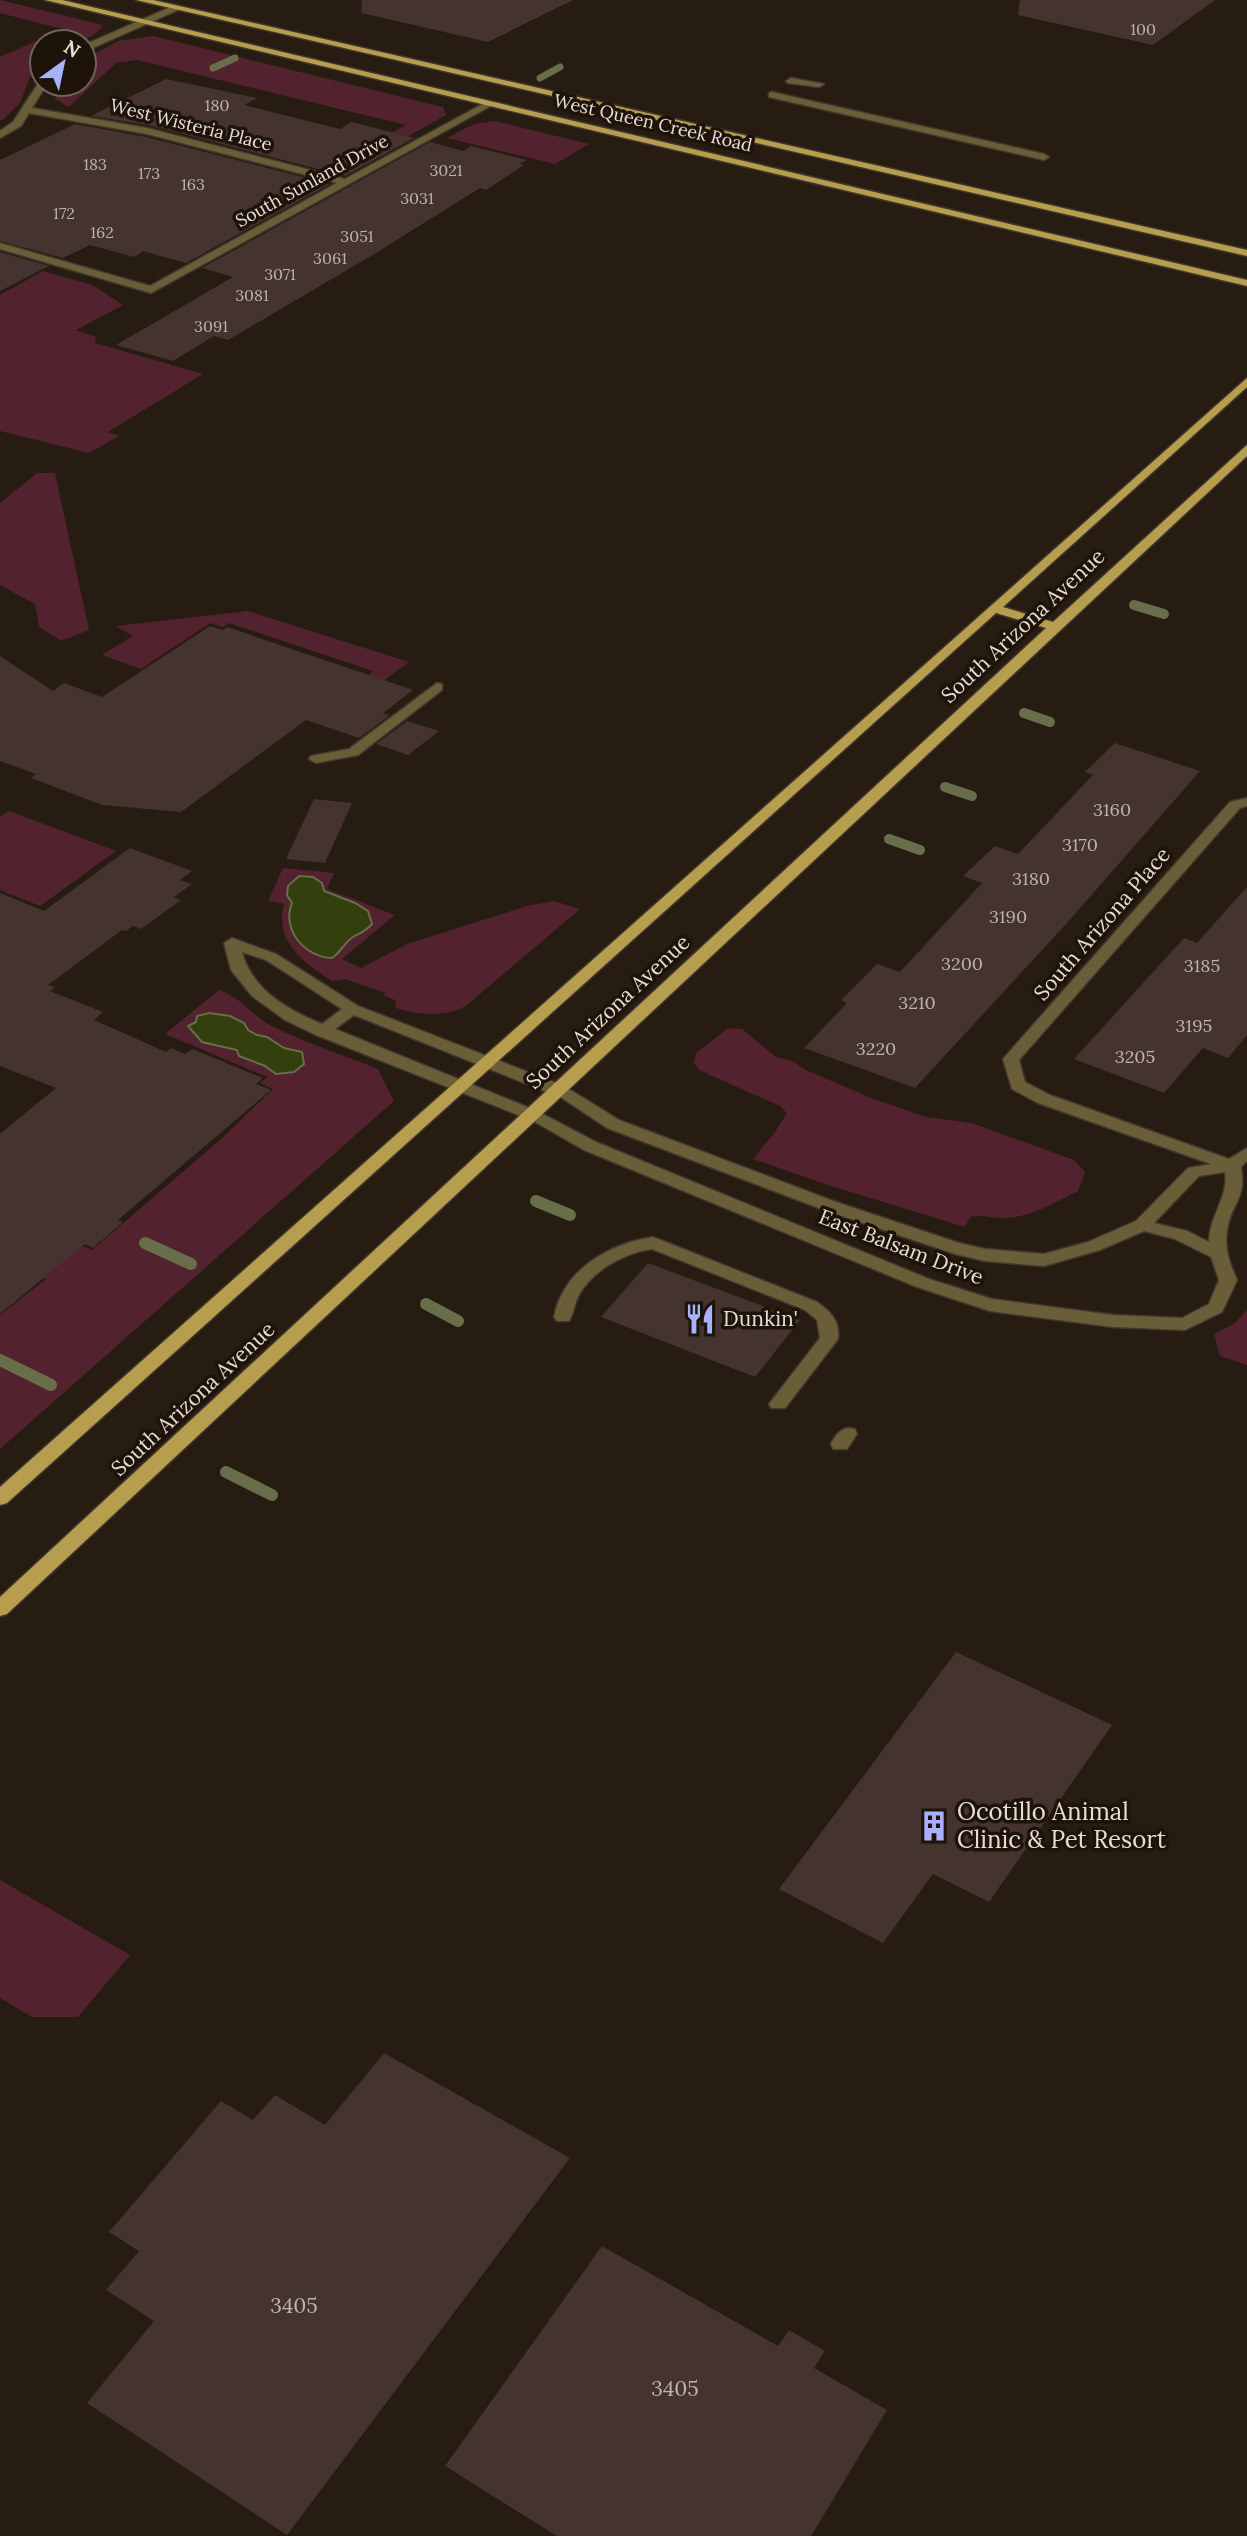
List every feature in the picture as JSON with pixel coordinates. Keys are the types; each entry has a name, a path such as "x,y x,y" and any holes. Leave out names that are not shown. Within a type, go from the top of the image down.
{"main road":[{"name":"West Queen Creek Road","path":"50,0 1247,283"},
{"name":"West Queen Creek Road","path":"141,0 1247,253"},
{"name":"South Arizona Avenue","path":"0,1498 1247,381"},
{"name":"South Arizona Avenue","path":"0,1609 1247,449"},
{"path":"993,608 1056,627"}],"street":[{"path":"98,43 175,8"},
{"path":"791,82 818,84"},
{"path":"772,95 1044,157"},
{"path":"0,135 17,124 34,98"},
{"name":"South Sunland Drive","path":"0,246 151,290 491,103"},
{"name":"West Wisteria Place","path":"27,110 89,118 153,132 344,182"},
{"path":"316,759 353,751 437,687"},
{"name":"South Arizona Place","path":"1232,1165 1044,1099 1018,1085 1011,1059 1235,805 1247,802"},
{"name":"East Balsam Drive","path":"232,943 271,957 352,1009 487,1062 558,1090 613,1124 830,1206 955,1248 985,1255 1044,1260 1094,1246 1142,1225 1194,1172 1232,1165 1236,1186 1218,1231 1218,1254 1228,1280 1216,1308 1185,1324 1113,1321 990,1305 923,1283 590,1146 531,1115 290,1017 258,993 239,970 232,943"},
{"path":"322,1031 352,1009"},
{"path":"1232,1165 1247,1153"},
{"path":"1142,1225 1181,1235 1218,1254"},
{"path":"563,1317 563,1302 578,1284 603,1260 620,1249 637,1244 653,1243 799,1301 827,1317 831,1327 829,1339 778,1404"}],"shaded area":[{"path":"0,0 103,25 98,32 98,28 59,28 0,13"},
{"path":"153,36 443,107 446,115 354,167 325,167 406,125 137,60 116,63 98,80 98,52 118,41"},
{"path":"28,45 28,82 20,103 3,120 0,120 0,57"},
{"path":"55,98 79,98 69,107"},
{"path":"495,121 589,144 555,164 447,138 474,124"},
{"path":"43,271 92,285 123,305 76,330 96,337 95,343 203,374 108,432 119,436 89,453 0,431 0,295"},
{"path":"37,473 55,473 89,630 61,641 39,627 35,604 0,585 0,503"},
{"path":"248,611 409,662 379,684 366,677 373,671 229,623 223,627 210,623 141,669 102,655 133,636 116,626"},
{"path":"9,811 116,851 40,906 0,890 0,817"},
{"path":"283,868 334,873 327,889 395,915 342,959 361,968 407,944 527,906 554,901 580,909 467,1005 441,1014 414,1012 396,1008 395,1000 384,996 385,993 345,979 332,981 294,950 283,929 284,904 268,901"},
{"path":"299,876 313,877 322,883 324,891 368,911 372,924 350,939 332,958 313,953 293,932 289,913 292,903 287,895 288,886"},
{"path":"219,990 272,1026 378,1069 394,1101 0,1449 0,1315 46,1279 37,1274 75,1243 92,1250 221,1139 273,1089 260,1083 267,1077 165,1034"},
{"path":"209,1013 230,1016 244,1023 248,1030 257,1035 267,1037 284,1048 302,1052 304,1064 294,1072 276,1074 265,1066 239,1056 237,1050 202,1042 188,1026 196,1022 197,1016"},
{"path":"728,1028 742,1029 776,1057 792,1061 806,1070 871,1098 926,1117 972,1123 1074,1160 1085,1172 1078,1191 1023,1215 1003,1218 970,1217 965,1227 753,1159 787,1113 780,1106 699,1070 694,1063 696,1053"},
{"path":"1247,1310 1247,1365 1220,1356 1214,1334 1235,1323"},
{"path":"0,1880 130,1955 78,2017 32,2017 0,1998"}],"building":[{"path":"362,0 573,0 488,42 361,13"},
{"path":"1020,0 1215,0 1153,45 1018,15"},
{"path":"166,79 257,98 244,105 340,129 352,122 414,138 345,176 148,125 91,116"},
{"path":"75,124 146,137 330,184 186,263 143,251 134,257 90,245 63,258 0,241 0,160"},
{"path":"430,142 464,151 471,146 527,160 520,164 524,165 486,190 480,188 228,340 214,336 173,361 116,345 233,277 202,268"},
{"path":"0,252 49,266 0,291"},
{"path":"210,626 223,630 227,627 413,690 383,713 390,715 359,738 306,720 181,812 102,805 31,778 36,774 0,761 0,656 53,691 64,683 102,697"},
{"path":"407,721 439,731 408,755 376,744"},
{"path":"1115,743 1200,771 1067,923 915,1088 804,1048 847,1003 841,1000 877,964 900,972 982,883 963,876 995,846 1018,854 1093,775 1085,772"},
{"path":"314,799 352,803 325,863 286,859"},
{"path":"130,848 192,871 180,880 192,884 174,897 181,900 141,929 133,926 126,931 122,930 48,985 55,987 50,991 103,1012 94,1020 166,1052 171,1048 185,1054 192,1049 263,1078 256,1084 271,1090 118,1220 123,1222 93,1248 85,1244 0,1314 0,1134 56,1088 0,1066 0,893 44,911"},
{"path":"1247,887 1247,1035 1228,1058 1203,1048 1164,1093 1074,1059 1184,938 1197,943"},
{"name":"Dunkin'","path":"648,1263 800,1320 755,1377 601,1317"},
{"name":"Ocotillo Animal Clinic & Pet Resort","path":"956,1652 1112,1725 989,1902 933,1874 883,1943 779,1889"},
{"path":"384,2053 570,2158 287,2535 87,2403 154,2321 106,2290 139,2251 109,2232 221,2101 253,2120 275,2095 325,2125"},
{"path":"602,2246 778,2346 789,2330 825,2351 814,2368 887,2410 811,2536 557,2536 445,2466"}],"waterway":[{"path":"213,68 235,58"},
{"path":"540,78 560,67"},
{"path":"1134,605 1164,614"},
{"path":"1024,713 1050,722"},
{"path":"945,787 972,796"},
{"path":"889,839 920,850"},
{"path":"536,1201 570,1215"},
{"path":"145,1243 191,1264"},
{"path":"426,1304 458,1321"},
{"path":"0,1360 51,1385"},
{"path":"226,1472 272,1495"}],"place":[{"name":"Dunkin'","path":"700,1319"},
{"name":"Ocotillo Animal Clinic & Pet Resort","path":"934,1826"}]}
